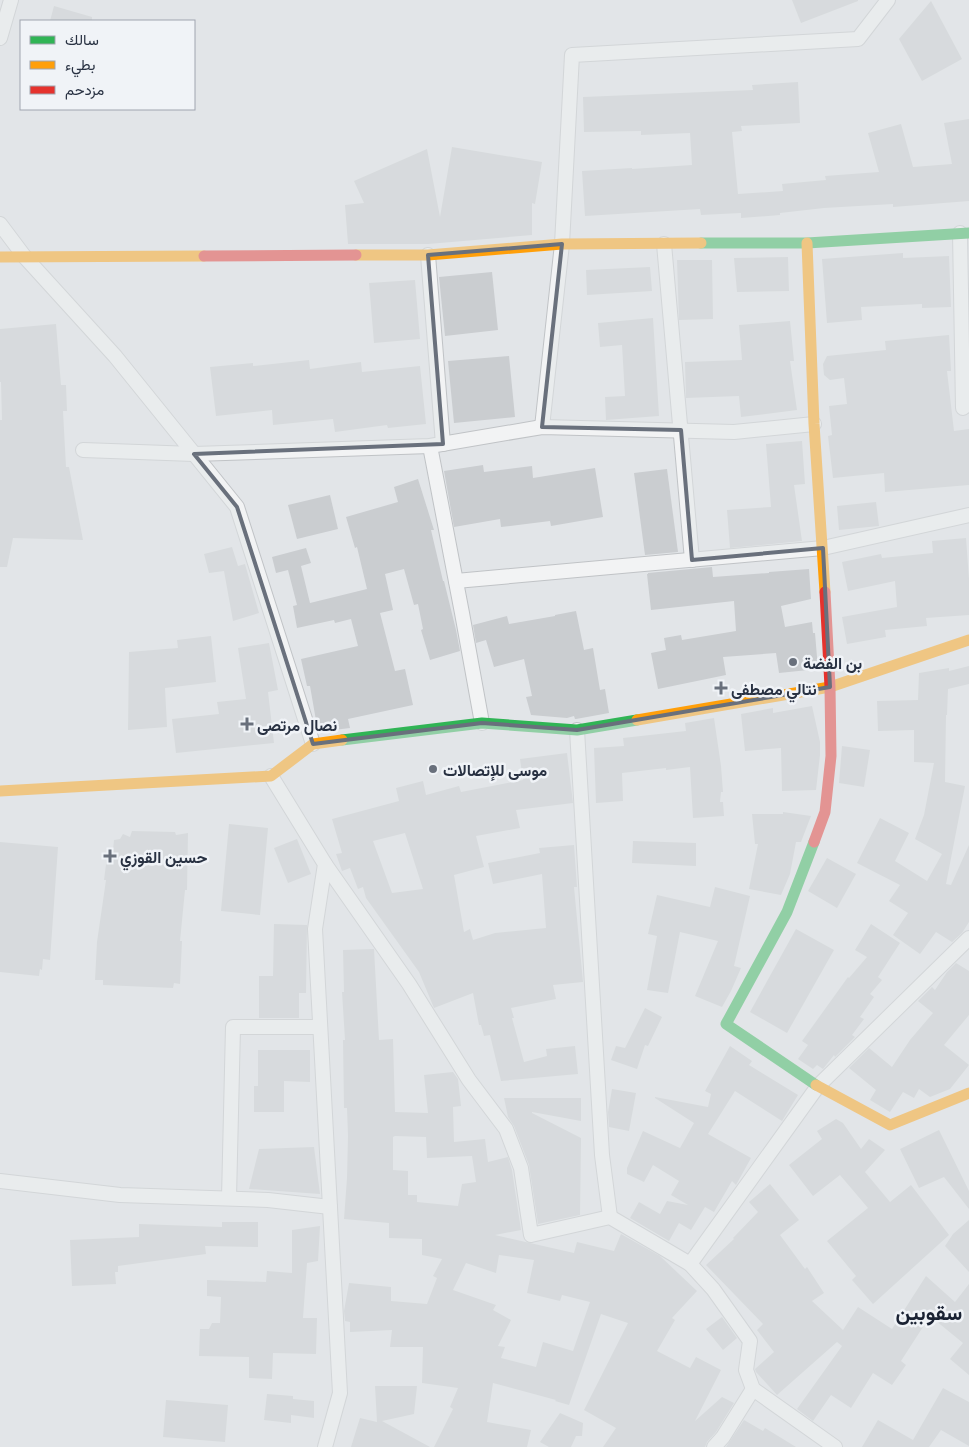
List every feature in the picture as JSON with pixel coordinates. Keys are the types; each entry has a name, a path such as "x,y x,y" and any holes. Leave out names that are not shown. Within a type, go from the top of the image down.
{"street":[{"path":"0,38 11,0"},
{"path":"542,427 562,244 572,56 858,39 888,0"},
{"path":"0,224 24,256 115,356 237,507 313,744"},
{"path":"0,257 428,256 562,244 807,243 964,233 962,408"},
{"path":"807,243 814,424 830,687 831,756 825,812 787,912 726,1024 818,1086 890,1125 969,1093"},
{"path":"664,244 692,560"},
{"path":"428,256 436,445 456,581 482,723"},
{"path":"83,450 194,454 436,445 542,427 734,432 814,424"},
{"path":"456,581 823,548 969,515"},
{"path":"0,791 271,776 313,744 482,723 577,730 830,687 969,640"},
{"path":"577,730 602,1156 610,1217"},
{"path":"271,776 325,864 409,984 469,1080 506,1129 521,1168 531,1235 610,1217 690,1264 713,1289 750,1341 746,1370 753,1389 835,1447"},
{"path":"325,864 315,929 340,1393 325,1447"},
{"path":"690,1264 818,1086 969,938"},
{"path":"229,1198 233,1027 320,1027"},
{"path":"0,1181 120,1195 268,1200 330,1206"},
{"path":"714,1447 723,1437 753,1389"}],"highlighted area":[{"path":"562,244 542,427 681,430 692,560 823,548 830,687 577,730 482,723 313,744 237,507 194,454 443,444 428,255"}],"building":[{"path":"792,0 858,0 858,1 801,23"},
{"path":"931,1 962,59 922,81 899,39"},
{"path":"54,6 92,17 92,20 50,20"},
{"path":"798,82 800,123 741,126 742,131 732,132 738,194 783,191 782,184 826,180 825,176 879,172 868,133 901,124 913,167 952,164 944,123 969,119 969,201 893,207 893,204 824,208 780,213 780,215 741,218 741,213 701,215 700,209 585,216 582,171 692,165 690,133 641,135 641,131 584,132 583,97 753,90 752,85"},
{"path":"452,147 542,162 535,204 532,203 532,235 428,244 348,244 345,205 364,203 354,181 427,149 440,217"},
{"path":"903,253 903,258 949,256 951,307 922,308 922,304 861,307 862,320 827,323 822,259"},
{"path":"788,257 789,291 737,292 734,258"},
{"path":"677,260 712,260 713,319 679,320"},
{"path":"650,267 652,291 587,295 586,270"},
{"path":"492,272 498,330 445,336 439,277"},
{"path":"415,280 420,339 374,343 369,283"},
{"path":"653,318 659,416 606,420 605,397 625,396 622,345 600,347 598,323"},
{"path":"790,321 794,361 790,361 797,410 741,417 739,396 686,398 685,362 742,360 739,325"},
{"path":"56,324 61,385 66,385 67,411 63,411 66,467 69,467 83,540 13,538 7,567 0,567 0,420 2,420 0,329"},
{"path":"949,335 951,371 947,371 954,431 969,429 969,485 885,492 884,473 833,478 828,436 832,435 829,406 847,404 844,378 830,380 824,375 823,364 827,356 886,350 885,341"},
{"path":"509,356 515,417 454,423 448,361"},
{"path":"309,360 310,369 361,362 362,372 420,366 426,424 388,428 387,425 335,432 333,419 273,425 272,410 216,416 210,367 253,363 253,366"},
{"path":"802,441 805,484 794,485 802,541 730,548 727,510 771,507 766,444"},
{"path":"483,465 484,472 532,466 533,478 595,468 603,517 551,526 550,521 501,527 500,519 454,527 444,471"},
{"path":"667,469 678,552 645,555 634,473"},
{"path":"418,479 434,530 431,530 460,651 430,660 421,630 423,629 418,604 414,605 404,569 385,574 393,610 380,613 395,671 405,669 413,705 348,719 350,728 318,732 310,686 307,686 301,659 358,646 351,619 335,623 334,620 297,628 293,606 297,605 288,570 276,573 272,557 306,548 311,563 301,566 310,603 367,589 357,547 355,548 346,517 398,502 394,487"},
{"path":"330,495 338,529 297,539 288,505"},
{"path":"876,502 879,526 839,530 837,506"},
{"path":"966,538 969,615 926,618 927,626 885,630 886,637 847,644 842,617 897,607 895,581 848,591 842,562 881,554 882,558 933,553 932,541"},
{"path":"232,547 238,566 245,564 259,613 233,621 224,571 209,573 204,554"},
{"path":"712,567 713,577 809,569 811,599 781,606 785,627 812,622 813,633 815,633 818,669 779,673 776,653 723,657 726,675 658,689 651,653 666,650 664,638 681,635 682,640 736,631 734,601 651,610 647,574"},
{"path":"576,611 584,650 593,648 600,690 605,689 609,713 576,719 574,716 567,718 531,715 526,697 532,696 524,659 494,667 486,640 476,643 473,625 507,616 509,624"},
{"path":"211,636 216,682 165,688 167,727 128,730 129,652 178,648 177,640"},
{"path":"269,643 278,690 268,692 274,743 176,753 172,719 219,714 217,702 246,699 238,648"},
{"path":"969,666 969,684 948,689 945,782 965,786 946,884 951,885 969,845 969,922 962,933 952,942 936,932 920,954 893,935 908,913 889,901 900,885 857,863 880,818 909,833 895,861 927,881 942,854 915,839 924,815 934,763 914,762 914,730 878,731 877,701 918,700 919,673 949,668 949,671"},
{"path":"812,706 820,742 816,790 782,791 781,748 745,751 741,714 773,708 773,713"},
{"path":"714,718 723,792 721,792 720,802 723,802 724,816 693,818 690,767 622,773 623,801 596,803 594,748 624,746 623,738 686,731 685,723"},
{"path":"842,746 870,750 864,787 839,783"},
{"path":"567,753 573,803 516,810 520,828 476,836 484,867 454,875 464,932 470,929 473,940 495,933 546,928 542,874 493,884 488,863 540,853 539,848 574,845 577,887 574,887 583,982 553,985 556,999 511,1008 524,1062 547,1056 546,1049 575,1046 578,1074 501,1081 490,1035 484,1036 481,1025 479,1025 473,993 434,1008 419,972 366,898 363,887 358,889 350,868 342,871 336,854 342,853 332,819 399,801 396,788 423,781 426,795 459,786 461,792 523,780 520,759","holes":["405,833 423,889 392,893 373,841"]},
{"path":"783,812 811,816 801,842 796,842 790,874 781,895 749,889 758,844 755,844 752,814 783,814"},
{"path":"229,824 268,828 260,915 221,911"},
{"path":"132,831 175,832 176,835 188,833 187,890 185,890 180,941 182,941 180,984 174,983 173,988 103,985 103,980 95,980 97,942 106,880 104,880 108,849 113,850 114,840 120,839 123,834 130,837"},
{"path":"297,839 311,874 288,883 274,848"},
{"path":"633,841 696,843 696,866 632,863"},
{"path":"0,842 58,847 50,960 43,959 42,970 40,969 39,976 0,972"},
{"path":"827,858 856,874 837,908 808,891"},
{"path":"715,887 750,896 734,966 741,968 722,1007 695,996 718,941 680,932 668,993 647,990 657,936 648,934 657,895 710,907"},
{"path":"274,924 307,925 306,993 299,993 299,1018 259,1018 259,976 273,976"},
{"path":"871,924 900,943 878,977 882,980 870,994 874,997 860,1017 864,1019 852,1035 855,1037 835,1057 834,1055 823,1069 817,1065 813,1069 798,1059 808,1045 802,1041 848,977 867,957 855,950"},
{"path":"796,929 834,950 787,1033 750,1012"},
{"path":"374,949 379,1040 393,1039 395,1112 428,1113 424,1075 453,1072 458,1079 461,1106 453,1107 454,1142 485,1139 488,1162 508,1157 512,1170 521,1230 495,1235 574,1253 577,1242 614,1251 621,1234 660,1256 697,1291 672,1318 675,1320 657,1351 690,1368 696,1357 721,1370 695,1421 722,1397 734,1403 705,1447 603,1447 616,1428 584,1410 628,1323 601,1314 569,1405 493,1383 487,1422 531,1430 527,1447 434,1447 453,1409 450,1407 458,1388 422,1383 423,1347 390,1347 392,1330 350,1332 350,1322 345,1321 344,1311 349,1283 391,1287 391,1301 427,1304 437,1278 433,1276 442,1259 422,1255 422,1239 389,1238 389,1223 344,1219 348,1136 347,1108 344,1108 343,950","holes":["393,1137 426,1137 427,1158 472,1156 476,1182 462,1184 458,1206 417,1202 417,1195 408,1195 408,1171 393,1170","499,1255 534,1260 527,1293 560,1301 562,1295 590,1302 573,1351 543,1342 536,1367 501,1358 505,1347 498,1346 511,1320 493,1310 496,1305 453,1290 466,1263 496,1273"]},
{"path":"956,963 969,971 969,1015 944,1045 969,1065 950,1089 930,1097 919,1089 914,1098 903,1092 890,1112 870,1100 876,1090 849,1068 869,1048 892,1067 910,1040 933,1013 918,1001 932,987 935,990 947,972"},
{"path":"645,1008 662,1017 648,1046 645,1045 637,1069 611,1060 616,1046 625,1048"},
{"path":"730,1046 752,1061 749,1065 798,1095 782,1121 735,1091 708,1134 751,1158 736,1185 732,1181 714,1212 705,1207 691,1230 679,1223 669,1241 630,1218 639,1202 660,1214 667,1201 688,1205 671,1195 679,1181 653,1165 644,1182 627,1174 627,1168 643,1131 680,1148 694,1123 655,1097 708,1107 711,1094 705,1091"},
{"path":"258,1050 310,1050 310,1082 284,1081 284,1112 254,1112 254,1086 258,1086"},
{"path":"612,1089 636,1093 629,1131 609,1127 608,1112"},
{"path":"504,1098 581,1098 581,1121 532,1112 581,1138 580,1215 538,1224 529,1165 514,1126 508,1117"},
{"path":"836,1119 843,1123 861,1149 869,1139 885,1150 865,1172 890,1202 911,1185 949,1235 873,1304 852,1280 856,1276 827,1241 868,1208 840,1175 813,1196 789,1165 822,1139 817,1131"},
{"path":"939,1130 969,1191 969,1209 944,1177 919,1188 900,1149"},
{"path":"314,1147 320,1194 249,1189 259,1149"},
{"path":"770,1184 799,1220 780,1235 805,1269 807,1267 824,1293 812,1301 843,1330 858,1307 892,1329 926,1276 955,1302 969,1284 969,1375 950,1359 963,1343 930,1316 901,1361 906,1365 892,1385 873,1373 851,1408 831,1395 813,1421 797,1409 842,1346 837,1342 777,1395 755,1369 774,1352 757,1330 763,1324 706,1265 734,1239 758,1212 749,1202"},
{"path":"969,1220 969,1272 945,1246 953,1234"},
{"path":"222,1222 258,1222 258,1247 205,1246 206,1254 118,1266 118,1272 115,1272 116,1284 72,1286 70,1240 139,1237 139,1224 222,1227"},
{"path":"320,1226 318,1261 307,1263 303,1318 317,1318 316,1354 273,1353 272,1379 249,1378 249,1357 199,1356 200,1329 209,1329 212,1323 220,1323 221,1297 207,1296 207,1280 266,1282 267,1271 292,1273 292,1230"},
{"path":"722,1317 737,1338 723,1350 706,1329"},
{"path":"375,1386 417,1386 414,1414 382,1421 430,1447 351,1447 360,1418 377,1422"},
{"path":"943,1388 969,1402 969,1446 941,1430 929,1447 862,1447 878,1420 913,1440"},
{"path":"267,1394 293,1396 293,1399 314,1401 314,1418 291,1415 291,1423 264,1420"},
{"path":"166,1400 228,1405 225,1442 163,1437"},
{"path":"560,1413 583,1423 582,1436 576,1436 571,1447 549,1447 540,1442"},
{"path":"744,1420 763,1431 765,1428 796,1447 726,1447"}],"traffic: fast":[{"path":"701,243 807,243 969,233"},
{"path":"342,740 482,723 577,730 637,720"},
{"path":"814,842 787,912 726,1024 816,1085"}],"traffic: slow":[{"path":"356,255 428,255 562,244 701,243"},
{"path":"807,243 814,424 825,592"},
{"path":"0,257 204,256"},
{"path":"637,720 830,687 969,640"},
{"path":"0,791 271,776 313,744 342,740"},
{"path":"816,1085 890,1125 969,1093"}],"traffic: jam":[{"path":"204,256 356,255"},
{"path":"814,842 825,812 831,756 830,687 825,592"}],"place":[{"name":"بن الفضة","path":"793,662"},
{"name":"نتالي مصطفى","path":"721,688"},
{"name":"نصال مرتصى","path":"247,724"},
{"name":"موسى للإتصالات","path":"433,769"},
{"name":"حسين القوزي","path":"110,856"}],"district":[{"name":"سقوبين","path":"929,1311"}]}
